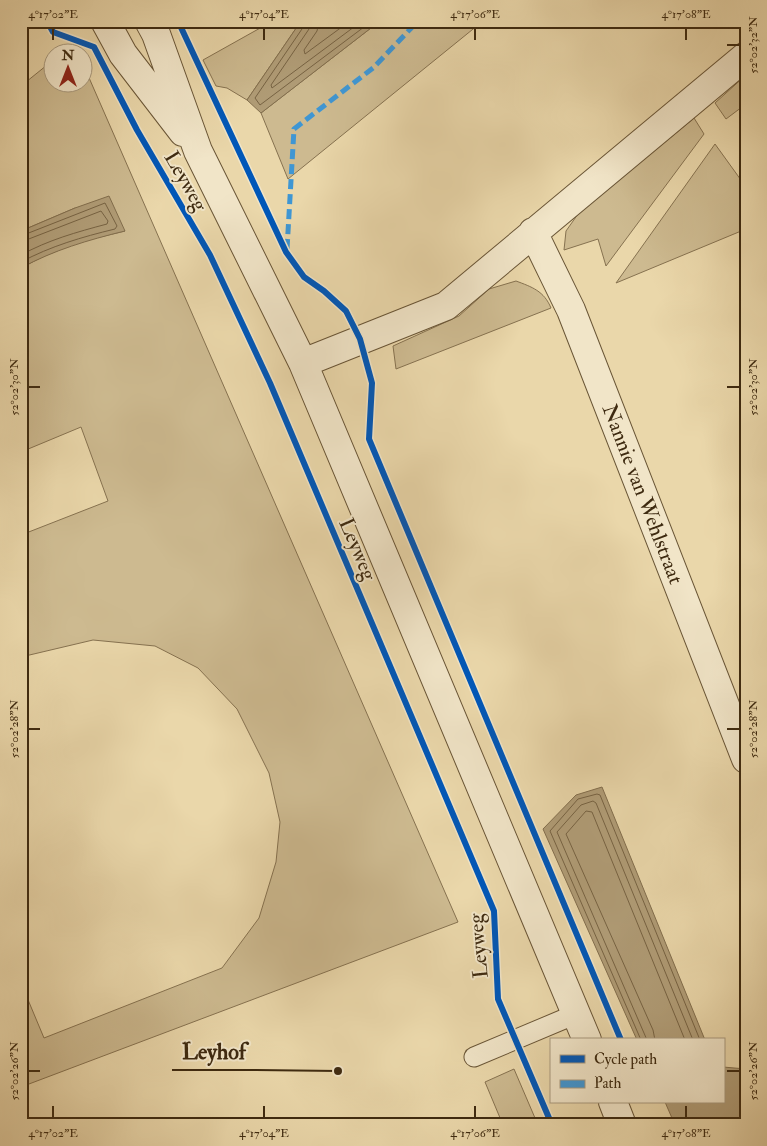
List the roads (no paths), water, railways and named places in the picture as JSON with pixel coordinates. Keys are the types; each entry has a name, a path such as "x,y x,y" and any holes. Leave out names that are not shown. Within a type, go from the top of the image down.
{"street":[{"name":"Leyweg","path":"105,21 123,54 198,151"},
{"name":"Leyweg","path":"149,21 156,34 198,151 304,363 586,1038"},
{"path":"304,363 446,306 746,56"},
{"name":"Nannie van Wehlstraat","path":"533,232 571,310 746,759"},
{"path":"614,1104 622,1125"}],"lane":[{"path":"474,1057 576,1014"}],"water":[{"path":"301,21 380,21 261,113 247,100"},
{"path":"109,196 125,231 72,246 21,268 21,231"},
{"path":"602,787 704,1038 636,1038 543,829 576,795"},
{"path":"724,1067 746,1069 746,1125 675,1125 666,1104 724,1104"}],"place":[{"name":"Leyhof","path":"338,1071"}]}
